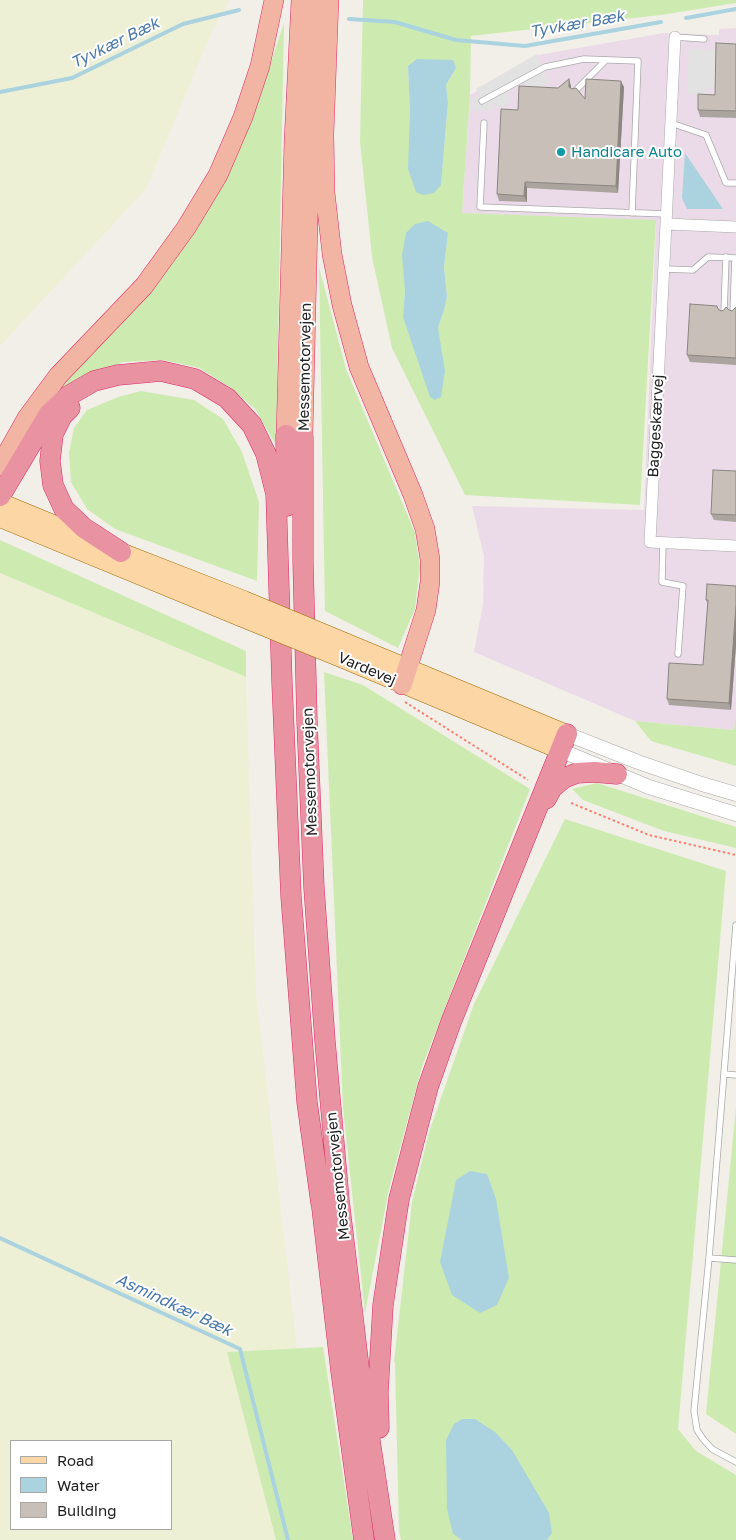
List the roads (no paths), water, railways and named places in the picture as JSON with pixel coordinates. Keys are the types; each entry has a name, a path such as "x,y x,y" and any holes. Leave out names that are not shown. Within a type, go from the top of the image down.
{"highway":[{"path":"0,466 28,418 58,376 144,286 186,228 218,175 243,117 260,66 274,0"},
{"name":"Messemotorvejen","path":"301,0 294,140 295,436 291,681 300,874 321,1203 340,1370 364,1540"},
{"name":"Messemotorvejen","path":"315,0 295,436 303,561 314,888 339,1200 358,1358 384,1534"},
{"path":"329,0 324,134 325,192 332,254 342,305 359,367 413,495 425,529 430,559 430,582 426,610 405,685"},
{"path":"0,496 49,414 68,396 94,381 118,375 161,371 195,379 228,398 252,425 266,454 276,494 291,896 307,1102 321,1203"},
{"path":"118,375 79,397 62,416 53,434 50,461 53,485 64,509 84,528 121,552"},
{"path":"384,1534 378,1392 383,1305 399,1199 428,1088 451,1022 563,742"},
{"path":"529,830 552,788 564,778 577,773 618,774"}],"main road":[{"name":"Vardevej","path":"0,502 345,642 405,685"},
{"name":"Vardevej","path":"0,518 405,685 563,742"}],"street":[{"name":"Baggeskærvej","path":"663,542 650,542 675,37"},
{"path":"667,219 736,227"},
{"path":"663,542 736,546"},
{"name":"Vardevej","path":"563,742 618,774 649,787 736,814"},
{"name":"Vardevej","path":"563,742 647,765 736,794"}],"lane":[{"path":"675,37 704,38"},
{"path":"482,101 545,67 584,59 638,61 632,213"},
{"path":"575,91 606,60"},
{"path":"484,123 480,207 632,213 667,219"},
{"path":"671,123 706,135 726,183 736,183"},
{"path":"664,269 693,270 708,257 736,258 732,313"},
{"path":"724,313 726,257"},
{"path":"663,542 662,582 683,586 678,654"},
{"path":"736,925 709,1258 694,1411 697,1430 712,1449 736,1462"},
{"path":"724,1074 736,1075"},
{"path":"709,1258 736,1260"}],"water":[{"path":"417,59 453,60 456,68 446,85 448,102 441,185 434,193 423,195 416,192 408,169 410,113 408,66"},
{"path":"685,153 723,209 687,209 682,198"},
{"path":"428,221 448,233 444,267 447,297 438,328 445,371 441,397 435,400 430,397 403,317 405,290 402,255 406,233 415,224"},
{"path":"470,1171 487,1174 496,1199 509,1278 497,1305 480,1313 452,1295 440,1262 456,1180"},
{"path":"462,1419 475,1419 495,1432 512,1450 549,1513 552,1533 547,1540 462,1540 453,1534 447,1509 446,1440 454,1424"}],"waterway":[{"name":"Tyvkær Bæk","path":"686,18 736,9"},
{"name":"Tyvkær Bæk","path":"0,92 72,78 183,24 239,10"},
{"name":"Tyvkær Bæk","path":"349,19 395,22 456,40 525,46 661,22"},
{"name":"Asmindkær Bæk","path":"0,1238 240,1349 288,1540"}],"place":[{"name":"Handicare Auto","path":"561,152"}]}
